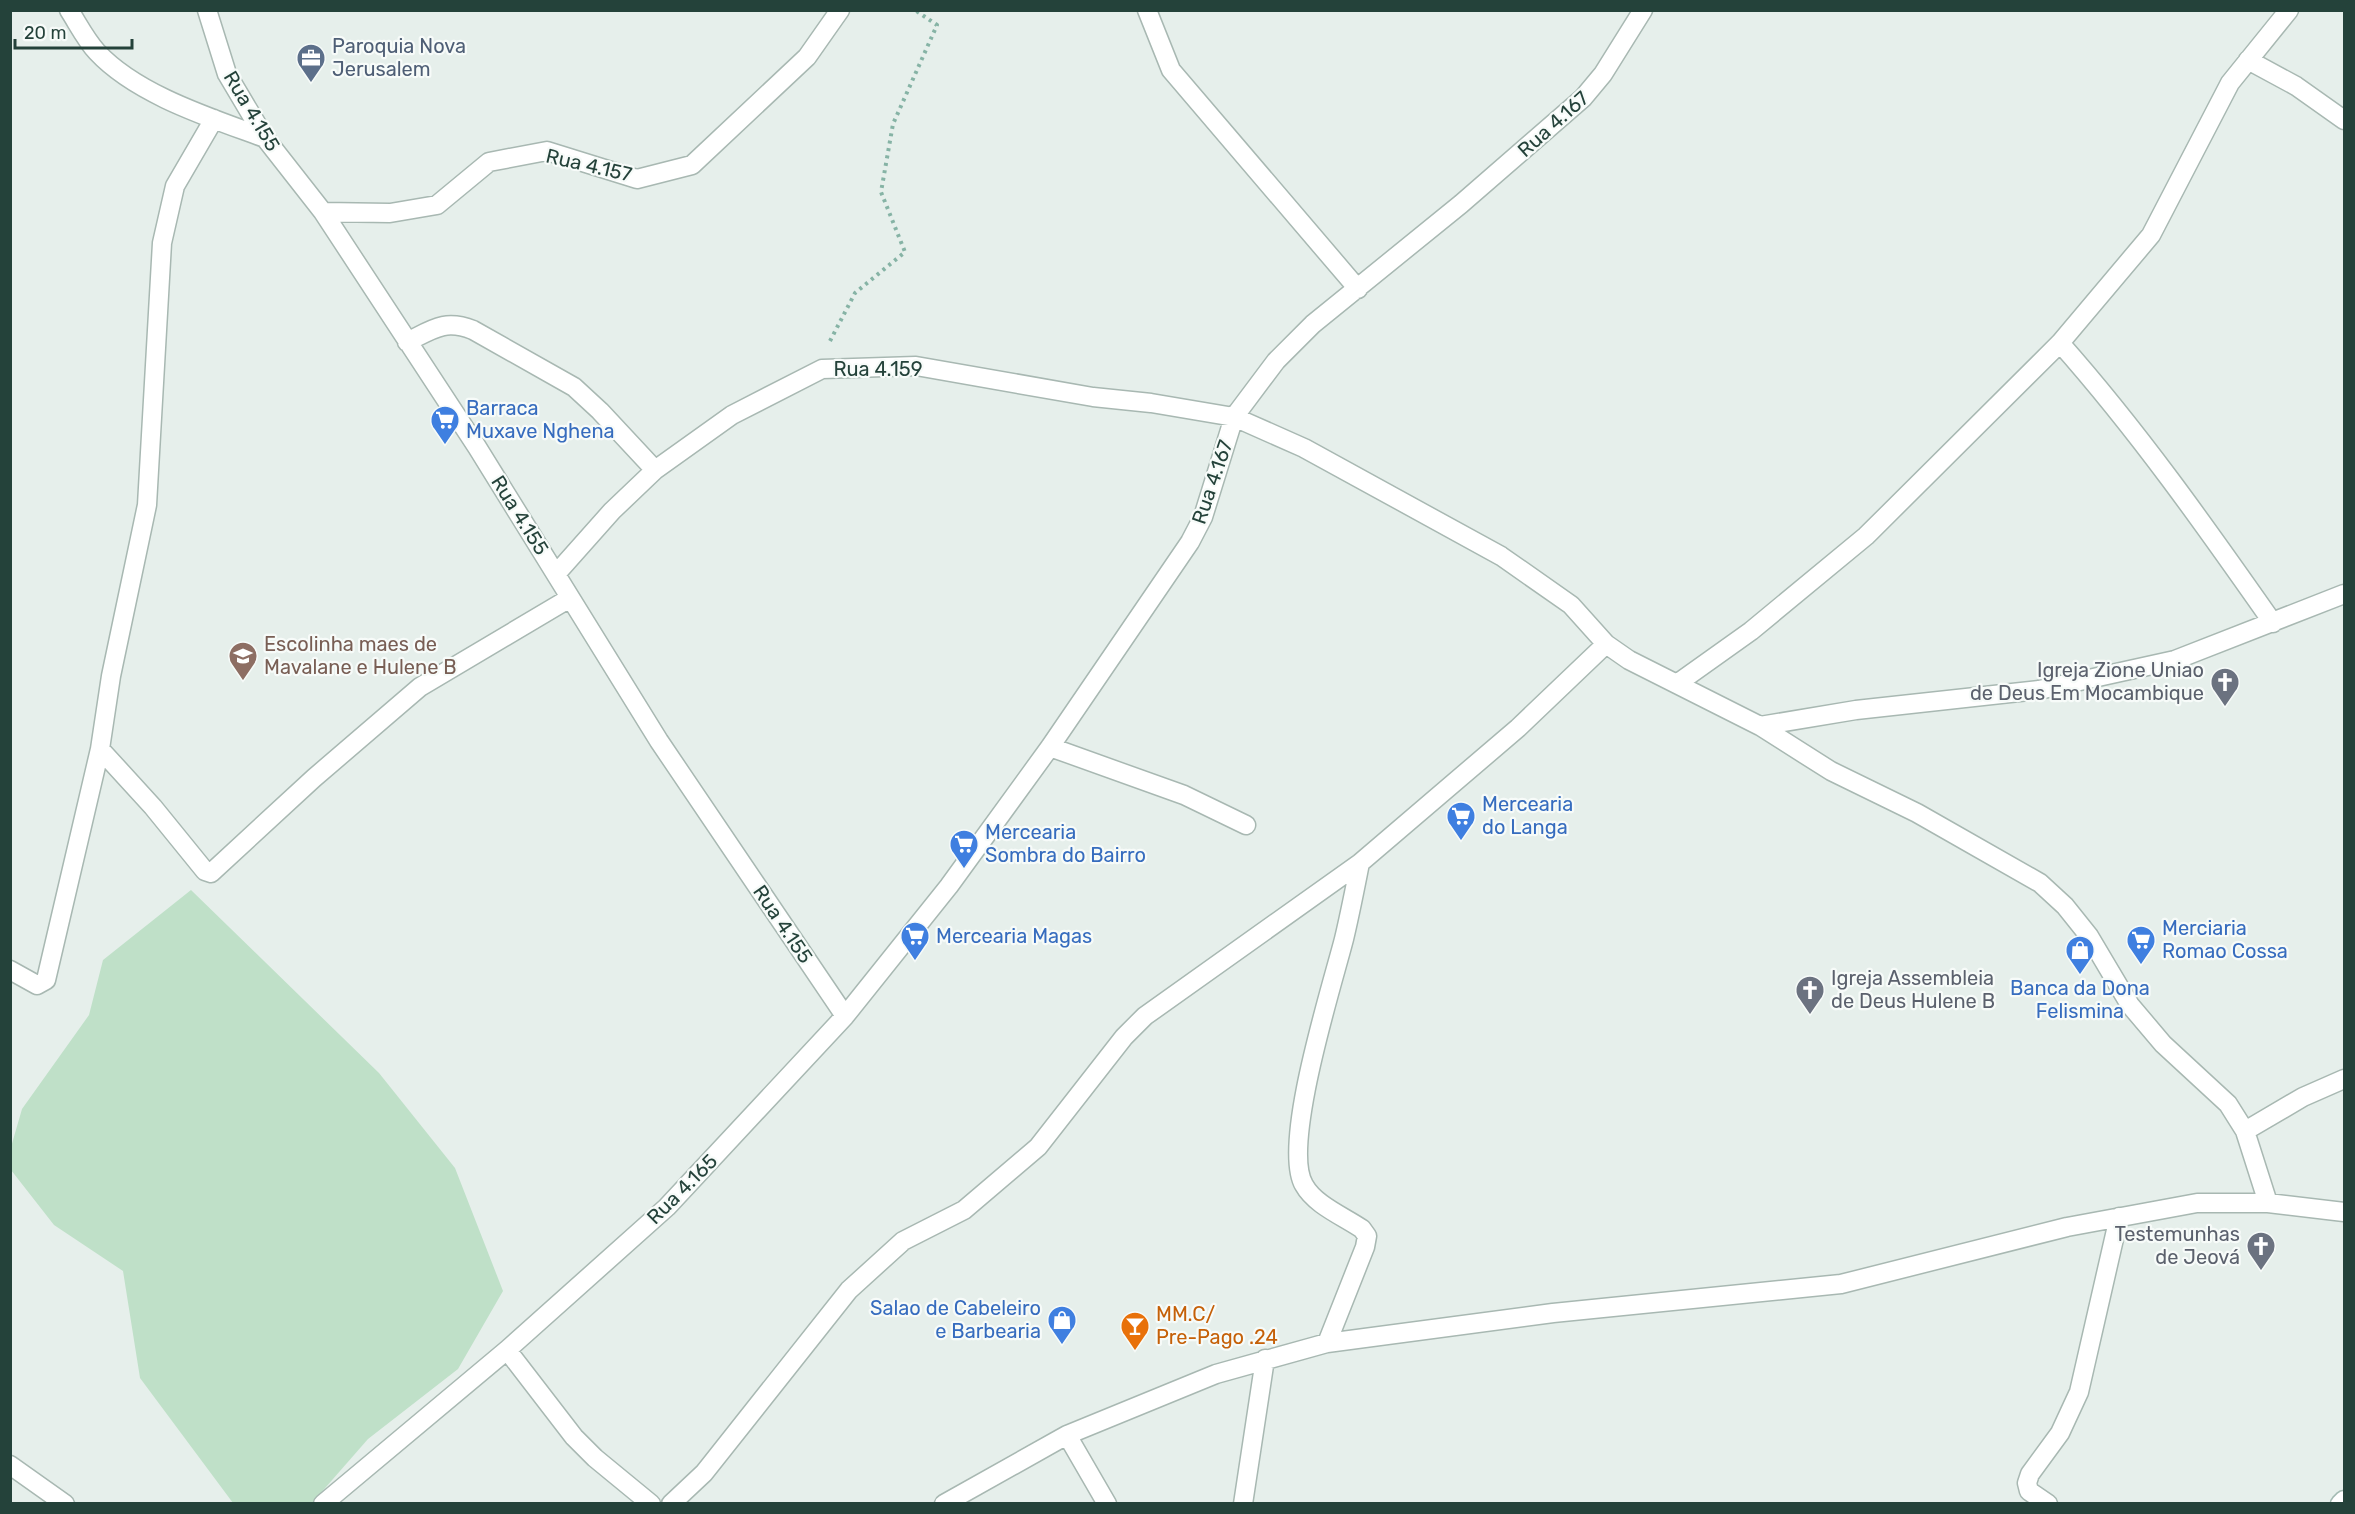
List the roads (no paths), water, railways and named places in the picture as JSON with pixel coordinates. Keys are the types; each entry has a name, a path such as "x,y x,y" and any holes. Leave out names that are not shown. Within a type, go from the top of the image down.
{"street":[{"path":"69,10 96,51 135,83 213,119 265,138"},
{"name":"Rua 4.155","path":"207,10 226,74 265,138 323,212 477,447 659,741 845,1016"},
{"name":"Rua 4.157","path":"323,212 390,213 437,205 489,162 548,152 637,178 692,165 807,57 840,10"},
{"path":"1147,10 1171,70 1358,289"},
{"name":"Rua 4.167","path":"845,1016 949,886 1050,747 1190,542 1203,517 1234,417 1245,399 1276,361 1313,324 1358,289 1583,98 1604,74 1643,10"},
{"path":"1678,683 1751,631 1866,536 2060,343 2151,235 2230,83 2289,10"},
{"path":"2248,60 2296,86 2344,120"},
{"path":"10,970 37,985 46,980 100,748 111,676 147,505 162,243 175,186 213,119"},
{"path":"407,342 438,326 456,323 473,330 573,387 600,411 655,470"},
{"path":"2060,343 2095,383 2182,493 2273,623"},
{"name":"Rua 4.159","path":"556,573 612,511 655,470 732,415 822,369 916,366 1093,397 1151,403 1234,417 1304,448 1502,556 1571,605 1606,644 1629,660 1761,726 1830,771 1917,813 2040,883 2065,906 2089,936 2130,1005 2163,1044 2228,1104 2245,1131 2268,1203"},
{"path":"1761,726 1856,710 2039,690 2175,660 2344,594"},
{"path":"100,748 153,807 205,872 211,873 314,778 420,687 570,597"},
{"path":"671,1503 704,1473 849,1290 903,1241 964,1209 1038,1147 1124,1037 1145,1016 1360,863 1518,728 1606,644"},
{"path":"1050,747 1184,795 1245,825"},
{"path":"1327,1343 1365,1247 1367,1236 1362,1229 1312,1196 1302,1183 1298,1160 1307,1076 1344,938 1360,863"},
{"name":"Rua 4.165","path":"323,1503 507,1350 667,1207 845,1016"},
{"path":"2245,1131 2302,1097 2344,1079"},
{"path":"944,1503 1067,1435 1216,1374 1327,1343 1553,1313 1841,1284 1924,1261 2119,1217 2198,1203 2268,1203 2341,1216"},
{"path":"2048,1503 2029,1491 2027,1483 2030,1474 2060,1433 2079,1392 2119,1217"},
{"path":"507,1350 574,1437 595,1458 650,1503"},
{"path":"1244,1503 1265,1359"},
{"path":"1067,1435 1107,1503"},
{"path":"10,1464 65,1503"},
{"path":"2340,1503 2344,1500"}],"place":[{"name":"Paroquia Nova Jerusalem","path":"311,84"},
{"name":"Barraca Muxave Nghena","path":"445,446"},
{"name":"Escolinha maes de Mavalane e Hulene B","path":"243,682"},
{"name":"Igreja Zione Uniao de Deus Em Mocambique","path":"2225,708"},
{"name":"Mercearia do Langa","path":"1461,842"},
{"name":"Mercearia Sombra do Bairro","path":"964,870"},
{"name":"Mercearia Magas","path":"915,962"},
{"name":"Merciaria Romao Cossa","path":"2141,966"},
{"name":"Banca da Dona Felismina","path":"2080,976"},
{"name":"Igreja Assembleia de Deus Hulene B","path":"1810,1016"},
{"name":"Testemunhas de Jeová","path":"2261,1272"},
{"name":"Salao de Cabeleiro e Barbearia","path":"1062,1346"},
{"name":"MM.C/ Pre-Pago .24","path":"1135,1352"}]}
